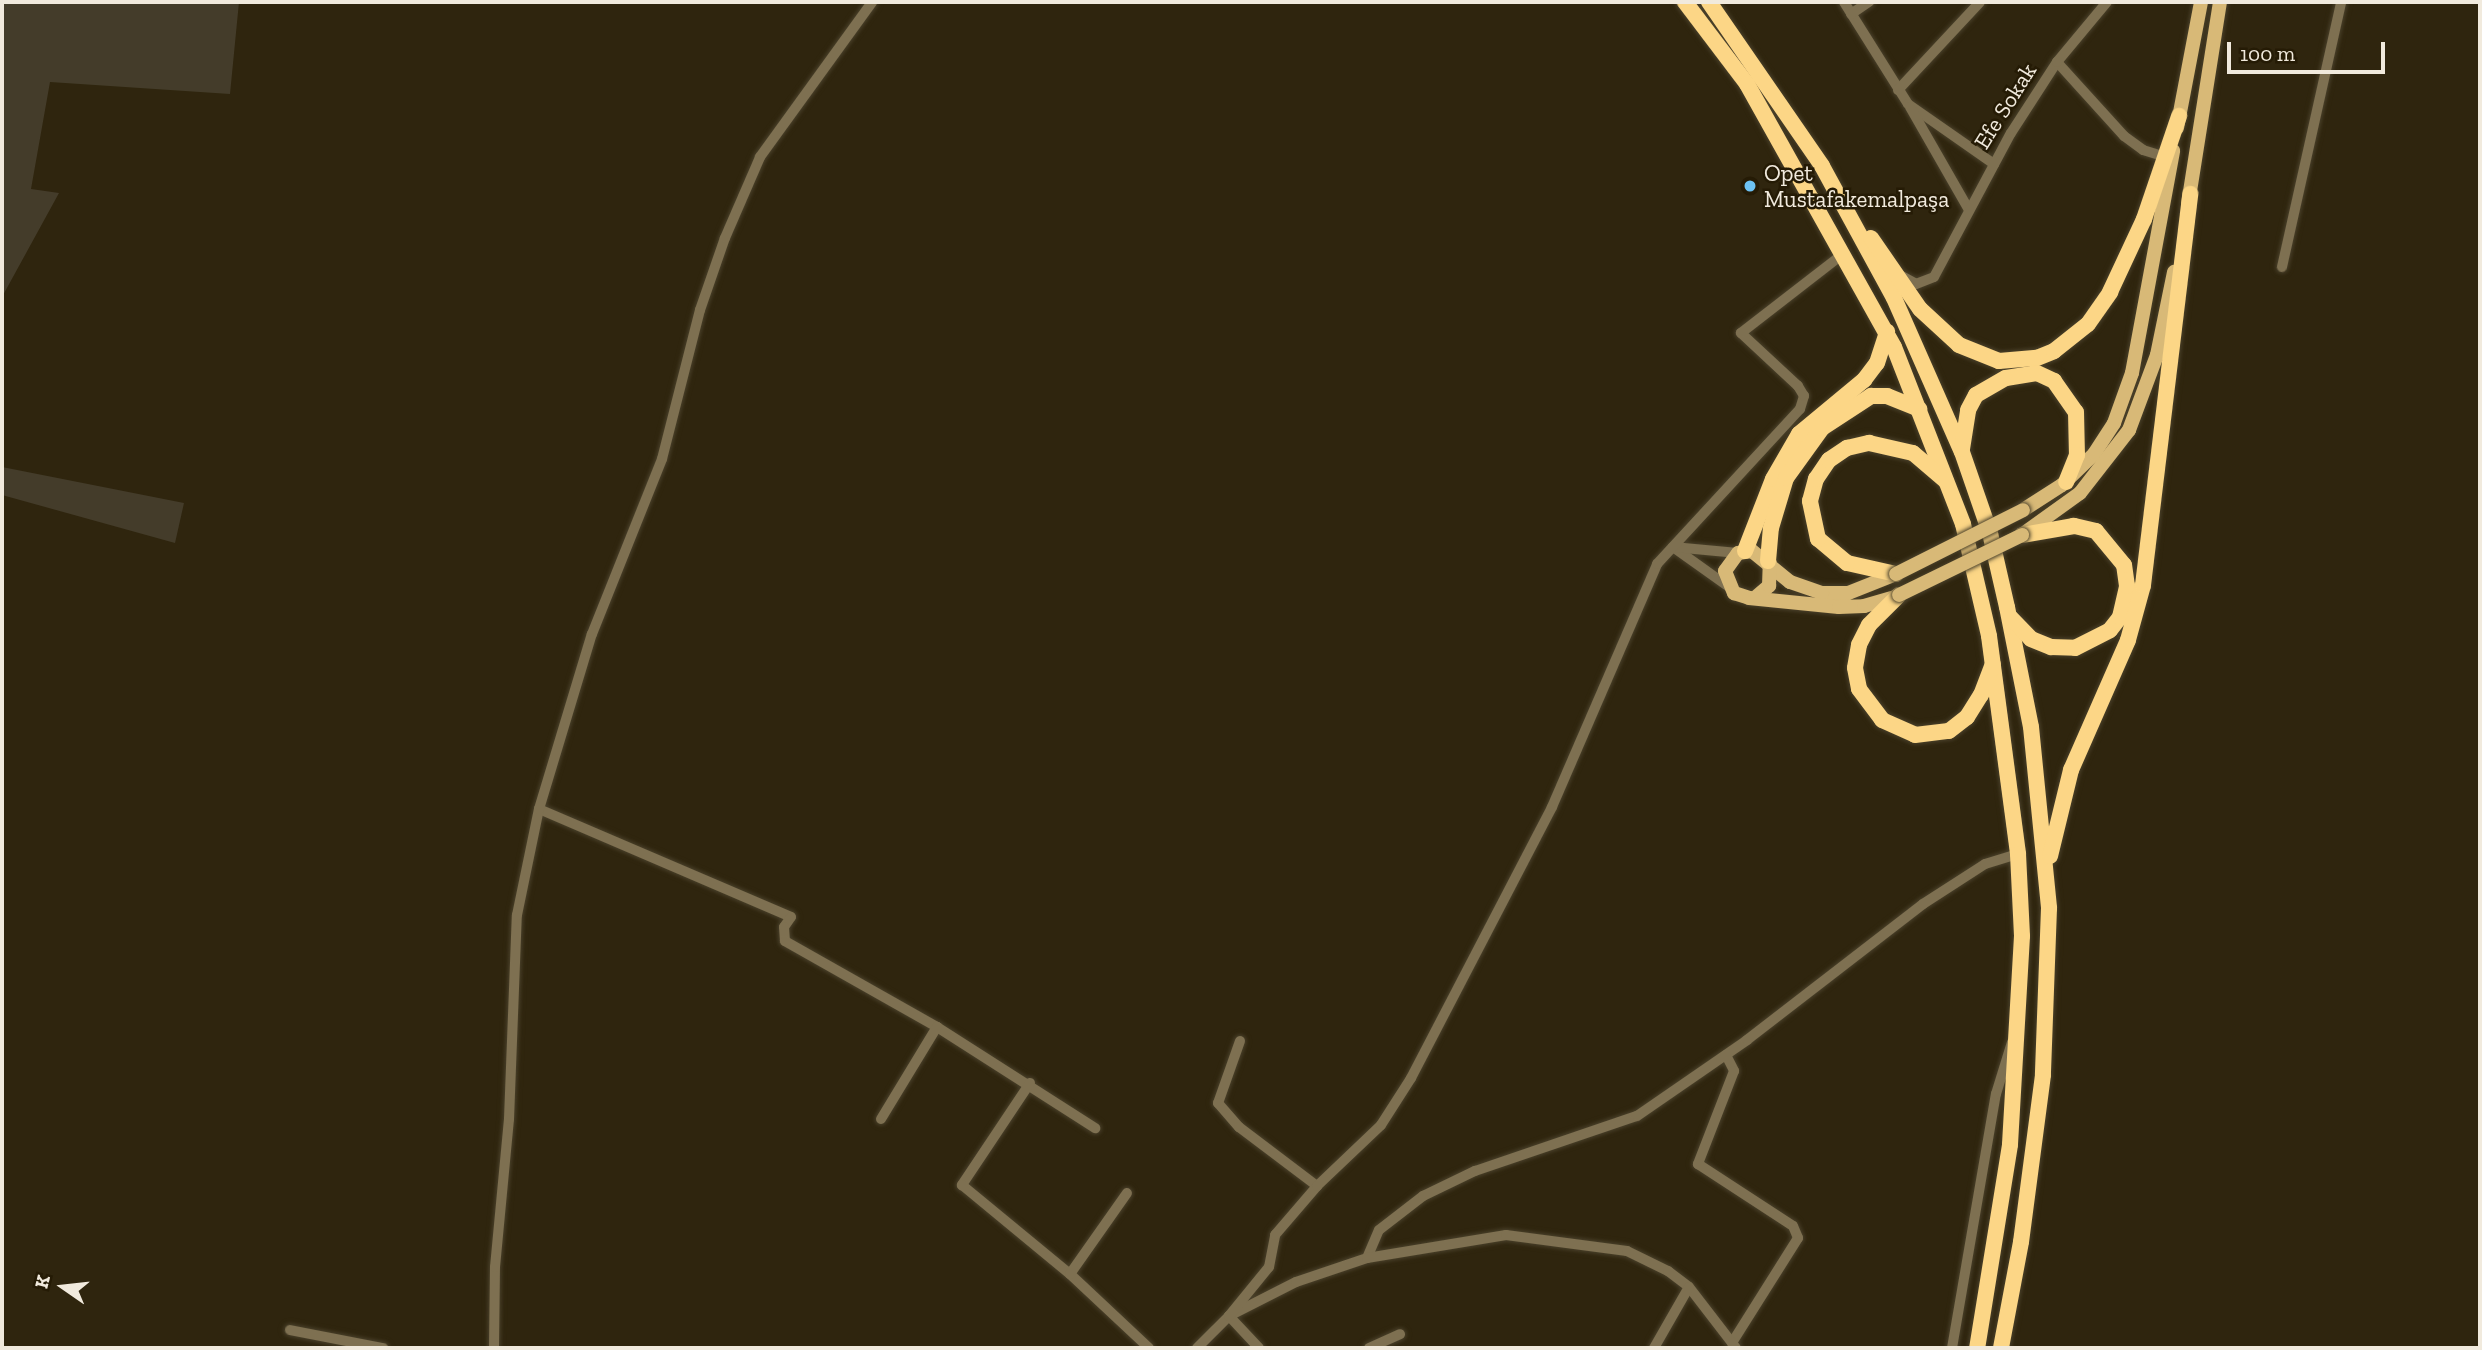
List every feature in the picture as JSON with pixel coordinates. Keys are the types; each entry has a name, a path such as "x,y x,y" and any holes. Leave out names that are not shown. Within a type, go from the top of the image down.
{"highway":[{"path":"1685,2 1747,84 1886,332 1963,524 1993,661 2018,854 2019,1023 2010,1145 1977,1348"},
{"path":"1709,2 1895,273 1938,329 1976,355 2017,361 2054,351 2088,324 2110,292 2144,219 2168,158 2179,116"},
{"path":"1822,166 1894,298 1962,452 1990,533 2010,617 2031,727 2049,908 2043,1075 2021,1242 2001,1348"},
{"path":"2046,875 2056,818 2071,770 2128,640 2143,586 2190,194"},
{"path":"1741,552 1773,479 1800,434 1864,380 1877,363 1886,332"},
{"path":"1962,452 1968,410 1976,395 2006,378 2037,373 2054,381 2076,412 2077,455 2066,482"},
{"path":"1769,562 1771,528 1786,478 1822,428 1871,396 1887,396 1919,409"},
{"path":"1896,573 1847,564 1818,538 1810,501 1816,479 1829,460 1847,448 1870,443 1913,453 1947,482"},
{"path":"2010,617 2031,639 2051,648 2075,648 2110,630 2120,617 2127,586 2124,565 2095,531 2074,526 2022,535"},
{"path":"1899,595 1869,625 1858,645 1855,668 1859,689 1882,720 1915,734 1949,731 1967,718 1981,695 1993,661"}],"main road":[{"path":"2179,116 2201,2"},
{"path":"2168,158 2132,373 2114,423 2094,454 2066,482 2023,510 1896,573 1848,593 1822,593 1790,582 1759,553 1741,552 1725,571 1729,587 1741,597 1757,596 1839,607 1864,606 1899,595 2022,535 2080,493 2129,430 2157,355 2190,194 2220,2"},
{"path":"1757,596 1769,586 1769,562"}],"street":[{"path":"495,1348 495,1267 509,1119 517,915 539,809 592,634 662,459 700,310 725,237 760,158 872,2"},
{"path":"1844,2 1908,104 1969,210"},
{"path":"1851,14 1869,2"},
{"path":"1898,90 1980,2"},
{"name":"Efe Sokak","path":"1895,273 1916,284 1934,277 1994,164 2057,62 2106,2"},
{"path":"2282,267 2341,2"},
{"path":"2057,62 2124,135 2168,158"},
{"path":"1908,104 1994,164"},
{"path":"1197,1348 1229,1316 1269,1267 1275,1235 1317,1186 1381,1125 1411,1078 1552,807 1657,564 1800,409 1804,396 1798,386 1741,333 1843,254"},
{"path":"1673,547 1741,552"},
{"path":"1673,547 1729,587"},
{"path":"539,809 790,917 784,927 785,941 1030,1083 1095,1128"},
{"path":"1367,1258 1379,1230 1423,1196 1475,1171 1637,1116 1726,1055 1923,904 1985,864 2018,854"},
{"path":"1952,1348 1996,1094 2019,1023"},
{"path":"881,1119 937,1027"},
{"path":"1240,1041 1218,1103 1239,1127 1317,1186"},
{"path":"1229,1316 1296,1282 1367,1258 1506,1235 1569,1240 1627,1251 1689,1287 1734,1346 1798,1238 1793,1226 1698,1164 1734,1071 1726,1055"},
{"path":"1030,1083 962,1185 1070,1274 1149,1348"},
{"path":"1070,1274 1127,1193"},
{"path":"1654,1348 1689,1287"},
{"path":"1229,1316 1259,1348"},
{"path":"290,1331 353,1345 383,1348"},
{"path":"1369,1348 1400,1334"}],"shaded area":[{"path":"2,2 239,2 230,94 50,82 31,189 59,193 2,297"},
{"path":"2,467 184,503 175,543 2,495"}],"place":[{"name":"Opet Mustafakemalpaşa","path":"1750,186"}]}
